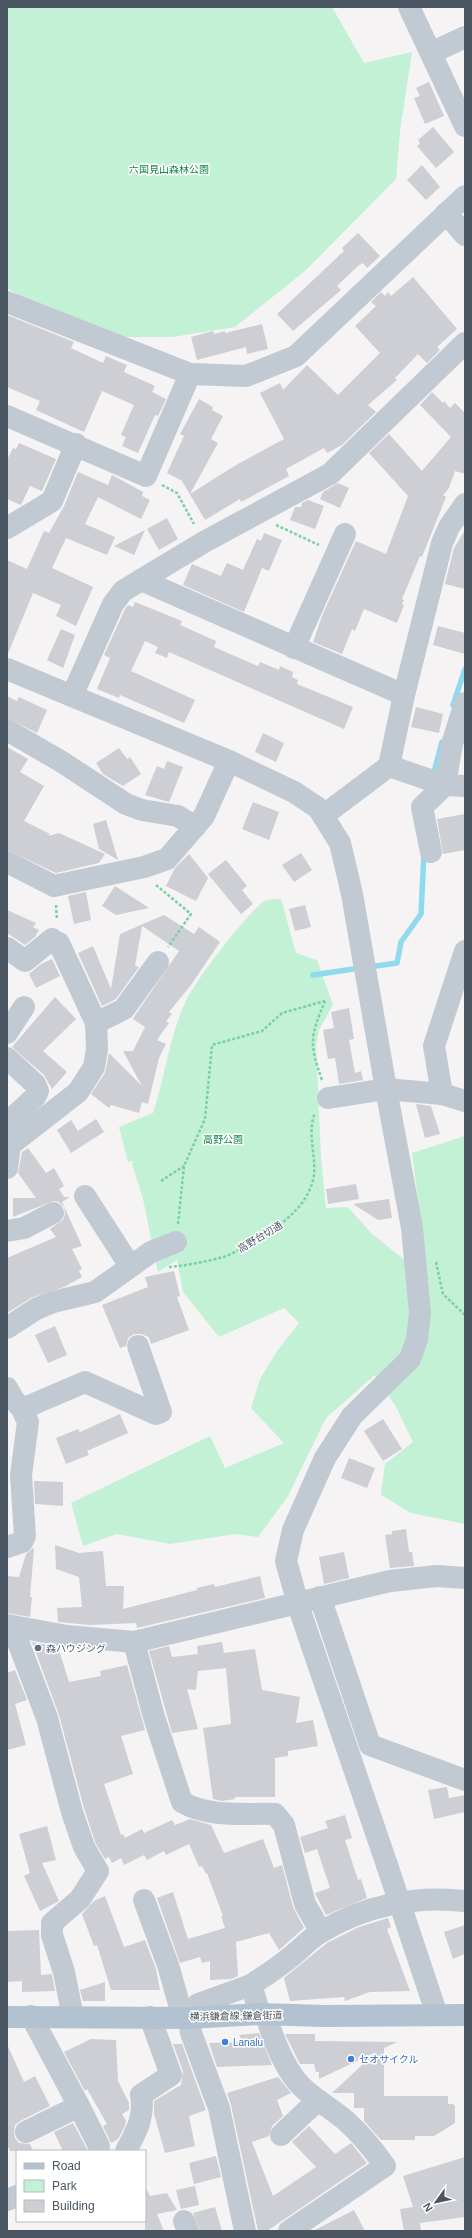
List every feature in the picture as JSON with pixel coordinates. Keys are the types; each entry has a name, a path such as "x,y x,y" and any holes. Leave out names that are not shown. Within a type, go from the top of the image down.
{"main road":[{"name":"横浜鎌倉線;鎌倉街道","path":"7,2017 186,2018 263,2014 325,2016 465,2015"}],"street":[{"path":"409,7 465,126"},
{"path":"431,53 465,37"},
{"path":"7,302 190,374 246,376 296,356 465,196"},
{"path":"446,213 465,235"},
{"path":"72,696 113,604 123,592 204,542 330,474 465,343"},
{"path":"7,416 76,444 146,476 190,374"},
{"path":"7,528 52,501 76,444"},
{"path":"324,815 390,766 404,695 442,543 449,527 465,504"},
{"path":"294,648 340,543"},
{"path":"141,580 404,695"},
{"path":"7,669 229,761 294,792 318,808 324,815 340,843 352,894 413,1233 420,1313 417,1339 410,1359 352,1416 325,1458 293,1530 286,1561 300,1611 438,2015"},
{"path":"455,786 452,744 465,703"},
{"path":"7,730 62,762 126,804 142,810 178,816 195,827"},
{"path":"7,862 54,886 144,867 168,859 204,816 229,761"},
{"path":"390,766 455,786"},
{"path":"430,852 422,806 455,786"},
{"path":"7,948 25,961 52,939 55,944 59,942 96,1023 98,1043 94,1067 78,1092 10,1145 7,1152 7,1168"},
{"path":"442,1094 434,1046 465,951"},
{"path":"96,1023 124,1009 158,962"},
{"path":"7,1033 24,1007"},
{"path":"7,1058 35,1084 38,1091 7,1123"},
{"path":"328,1098 386,1089 442,1094 465,1102"},
{"path":"85,1196 130,1266"},
{"path":"7,1231 24,1228 53,1213"},
{"path":"7,1328 36,1309 53,1302 95,1292 151,1252 176,1242"},
{"path":"22,1409 85,1382 156,1414 161,1412 138,1346"},
{"path":"7,1388 14,1400 22,1409 28,1422 22,1475 25,1536 22,1542 7,1547"},
{"path":"10,1625 67,1636 134,1642 390,1581 437,1576 465,1578"},
{"path":"320,1597 370,1745 465,1780"},
{"path":"10,1625 47,1718 72,1812 84,1847 98,1871 91,1884 80,1898 52,1923 52,1934 64,1972 73,2017"},
{"path":"134,1642 154,1717 182,1802 191,1807 212,1812 275,1814 284,1825 305,1904 320,1932"},
{"path":"186,2018 198,2004 250,1985 288,1960 320,1932 374,1908 418,1899 465,1901"},
{"path":"144,1900 219,2108 245,2231"},
{"path":"250,1985 273,2038 288,2068 300,2086 344,2120 371,2145 385,2166 289,2231"},
{"path":"31,2016 99,2146"},
{"path":"127,2150 139,2126 143,2107 141,2096 171,2075 150,2017"},
{"path":"281,2135 318,2100"},
{"path":"26,2132 79,2106"}],"path":[{"path":"146,476 177,493 204,542"},
{"path":"254,516 340,543"},
{"path":"158,962 191,914 155,886 164,872 168,859"},
{"path":"54,886 59,942"},
{"path":"176,1242 184,1166 205,1119 212,1045 262,1030 282,1013 325,1001 314,1029 313,1053 328,1098"},
{"name":"高野台切通","path":"165,1268 222,1257 233,1253 272,1231 295,1212 308,1192 314,1179 313,1119 328,1098"},
{"path":"161,1181 184,1166"},
{"path":"433,1256 438,1265 443,1294 465,1315"}],"green space":[{"name":"六国見山森林公園","path":"7,7 332,7 364,63 412,52 400,131 396,179 305,271 235,327 172,337 116,337 55,317 7,288"},
{"name":"高野公園","path":"281,899 296,953 317,960 333,1005 319,1030 316,1046 321,1158 326,1208 348,1207 372,1234 406,1261 425,1254 412,1153 465,1136 465,1524 411,1513 381,1495 385,1464 413,1442 396,1407 375,1375 326,1418 288,1496 258,1537 236,1534 170,1544 117,1534 83,1546 71,1503 210,1436 225,1468 284,1443 251,1408 260,1379 277,1351 299,1323 284,1308 219,1337 183,1292 177,1260 158,1272 143,1199 132,1164 134,1161 128,1162 119,1127 153,1113 180,1016 190,993 209,965 255,909 265,901"}],"building":[{"path":"429,82 444,116 425,124 414,98 420,96 416,88"},
{"path":"433,127 454,152 436,168 417,146 420,143 418,140"},
{"path":"422,165 440,187 426,200 407,180"},
{"path":"358,233 380,256 367,268 363,263 358,266 337,286 341,290 293,331 277,314 344,251 342,248"},
{"path":"413,277 457,329 437,347 440,350 427,363 418,354 395,378 397,380 368,405 376,412 342,445 327,453 324,448 286,469 289,476 241,502 240,499 205,520 182,481 167,473 184,436 180,434 199,399 213,407 212,410 223,416 211,439 218,443 190,494 236,465 284,439 260,393 280,383 283,390 307,365 338,395 380,353 355,326 376,306 371,302 381,292 385,296 388,292 391,296"},
{"path":"7,315 74,342 71,348 103,363 106,356 127,365 124,372 155,386 152,392 166,399 158,416 155,415 138,453 122,446 126,437 121,435 134,405 102,391 84,432 36,410 40,401 7,387"},
{"path":"262,324 268,349 247,354 246,347 197,360 191,337 213,331 214,334 225,331 225,333"},
{"path":"432,392 443,403 444,401 450,408 455,403 465,413 465,474 455,471 449,488 443,495 446,497 422,557 420,556 402,599 404,600 402,604 404,605 397,623 364,609 355,631 352,629 342,654 313,642 322,616 356,541 386,554 408,496 369,453 389,434 422,471 451,437 420,405"},
{"path":"19,443 56,459 42,491 30,486 21,505 7,499 7,460 13,448 16,449"},
{"path":"78,472 108,485 112,475 143,492 142,496 150,500 141,519 98,497 85,524 115,537 107,555 66,538 52,568 93,587 76,626 56,616 61,605 33,593 7,656 7,560 27,569 44,531 49,533 64,506"},
{"path":"338,483 349,488 340,508 320,499 323,492"},
{"path":"308,500 324,506 315,529 290,520 295,507 301,507 302,503"},
{"path":"167,518 178,539 159,550 147,529"},
{"path":"145,530 134,555 114,546"},
{"path":"465,530 465,589 445,584 454,548"},
{"path":"264,533 282,540 269,571 262,568 244,612 183,585 192,564 221,576 227,563 243,570 257,539 261,541"},
{"path":"135,602 182,621 180,625 216,641 214,647 258,666 260,662 279,670 280,666 293,672 292,677 298,680 297,684 353,707 344,729 169,652 167,658 155,653 158,647 145,641 131,671 195,700 184,723 120,695 119,698 97,689 110,658 104,655 125,609 128,605 133,607"},
{"path":"438,626 465,633 465,654 433,645"},
{"path":"61,629 75,635 63,668 47,660"},
{"path":"7,696 17,701 19,697 47,710 37,733 7,718"},
{"path":"416,707 443,714 439,733 411,727"},
{"path":"263,733 284,743 276,762 255,752"},
{"path":"7,747 28,759 20,772 44,786 24,821 50,834 48,836 59,833 105,854 99,863 56,873 7,850"},
{"path":"119,748 127,759 130,757 141,774 123,786 103,774 96,763"},
{"path":"167,761 183,767 169,802 145,795 157,766 164,769"},
{"path":"253,802 279,812 269,840 242,829"},
{"path":"465,814 465,850 443,854 437,819"},
{"path":"106,820 118,860 99,849 93,824"},
{"path":"301,853 312,870 294,882 282,865"},
{"path":"189,854 208,878 196,901 166,886 175,868"},
{"path":"226,860 247,886 242,890 253,904 241,914 208,874"},
{"path":"115,886 149,908 116,915 102,906"},
{"path":"86,892 91,920 74,924 68,896"},
{"path":"305,905 311,927 295,931 289,909"},
{"path":"7,910 36,923 33,927 39,930 35,937 25,945 7,933"},
{"path":"164,915 194,934 199,927 220,942 191,985 169,1012 172,1014 166,1021 169,1023 157,1040 166,1044 159,1058 148,1104 142,1102 139,1113 111,1105 109,1108 91,1094 105,1073 109,1053 142,1086 123,1051 133,1051 145,1027 133,1019 179,951 142,926 135,966 139,967 116,999 102,1006 78,953 93,946 111,989 120,934"},
{"path":"52,959 60,976 36,988 29,974 41,964"},
{"path":"55,997 76,1019 43,1051 67,1072 52,1089 44,1075 12,1047"},
{"path":"349,1008 354,1039 349,1040 355,1073 361,1071 363,1080 339,1084 335,1058 328,1059 323,1030 334,1028 331,1012"},
{"path":"416,1104 431,1106 440,1134 425,1138"},
{"path":"96,1119 104,1132 71,1153 57,1130 71,1120 78,1131"},
{"path":"28,1148 46,1173 54,1168 64,1186 59,1189 64,1197 70,1197 62,1202 82,1246 72,1249 82,1269 79,1271 82,1277 64,1287 31,1298 7,1313 7,1258 56,1237 50,1229 63,1220 65,1214 64,1207 59,1202 53,1201 13,1217 13,1198 36,1198 18,1173 22,1152"},
{"path":"356,1184 359,1199 328,1204 326,1189"},
{"path":"389,1199 392,1218 378,1220 353,1204"},
{"path":"174,1271 180,1296 177,1297 189,1330 151,1344 149,1337 141,1334 134,1334 128,1338 126,1346 120,1348 102,1305 148,1287 145,1277"},
{"path":"55,1326 67,1355 48,1363 35,1335"},
{"path":"120,1414 128,1433 87,1451 89,1455 66,1464 56,1438 78,1429 80,1432"},
{"path":"383,1419 402,1449 383,1461 364,1431"},
{"path":"349,1458 375,1468 367,1488 341,1478"},
{"path":"34,1481 63,1482 63,1506 35,1504"},
{"path":"406,1529 409,1552 412,1552 414,1566 390,1568 385,1535 392,1534 392,1531"},
{"path":"55,1545 79,1553 103,1551 106,1586 124,1586 123,1609 197,1590 197,1588 214,1584 215,1587 260,1576 265,1598 137,1628 136,1623 90,1625 58,1622 57,1608 82,1607 79,1577 56,1569"},
{"path":"33,1548 30,1617 7,1613 7,1576 19,1577 26,1554"},
{"path":"344,1552 349,1578 324,1584 319,1557"},
{"path":"32,1642 58,1647 69,1682 101,1676 100,1671 127,1665 145,1730 121,1736 133,1774 104,1784 121,1835 123,1834 125,1838 142,1829 144,1833 172,1820 175,1825 190,1819 211,1825 224,1853 263,1839 274,1868 282,1865 293,1907 304,1928 279,1950 269,1933 236,1942 238,1976 231,1979 210,1980 210,1961 202,1963 200,1957 180,1963 157,1898 173,1892 188,1939 225,1928 221,1916 223,1916 207,1873 206,1874 202,1866 199,1867 189,1844 166,1855 164,1851 147,1860 144,1855 124,1865 121,1858 112,1863 109,1857 105,1859 95,1842 84,1808 59,1715"},
{"path":"222,1642 224,1653 255,1649 262,1690 300,1697 296,1723 313,1720 318,1746 288,1751 288,1756 275,1758 275,1797 235,1797 235,1799 222,1801 213,1799 203,1728 231,1724 226,1668 198,1671 196,1690 187,1689 198,1729 172,1733 149,1651 169,1646 172,1657 198,1654 197,1646"},
{"path":"15,1670 27,1700 15,1704 26,1745 7,1750 7,1673"},
{"path":"447,1787 449,1798 465,1795 465,1812 434,1819 428,1790"},
{"path":"345,1815 352,1838 345,1840 358,1880 361,1879 367,1898 326,1915 315,1893 330,1888 317,1849 305,1853 300,1837 328,1828 325,1821"},
{"path":"47,1826 56,1860 42,1863 59,1901 40,1911 24,1876 30,1873 19,1834"},
{"path":"105,1896 124,1947 145,1940 156,1969 160,1990 111,1990 97,1945 94,1946 82,1914 94,1901"},
{"path":"388,1918 391,1927 387,1929 410,1991 370,1992 345,2001 344,1997 290,2001 284,1978 327,1943 359,1927"},
{"path":"465,1925 465,1954 453,1959 444,1932"},
{"path":"39,1930 41,1975 52,1974 55,1991 22,1992 22,1981 7,1982 7,1931"},
{"path":"105,1982 105,2001 83,2001 80,1990"},
{"path":"259,2033 272,2065 217,2067 209,2043 243,2042 239,2035"},
{"path":"285,2034 315,2034 315,2041 397,2042 384,2048 384,2096 448,2096 448,2104 453,2104 455,2106 455,2123 434,2136 415,2136 415,2140 381,2140 364,2121 364,2108 354,2108 354,2093 332,2093 376,2052 319,2079 319,2072 316,2072 314,2064 300,2064"},
{"path":"91,2039 116,2040 118,2081 129,2103 129,2110 122,2114 126,2121 125,2126 118,2139 111,2143 103,2126 107,2124 87,2089 85,2091 64,2052"},
{"path":"7,2044 24,2082 35,2076 50,2106 15,2125 15,2138 19,2143 30,2144 33,2150 10,2151 7,2144"},
{"path":"173,2044 182,2044 206,2110 189,2116 195,2146 165,2153 154,2114 154,2101 181,2085 183,2071"},
{"path":"278,2077 291,2093 277,2100 283,2116 272,2126 269,2136 252,2142 273,2196 316,2167 292,2142 309,2126 335,2154 351,2143 367,2163 267,2231 258,2231 231,2105 227,2093"},
{"path":"73,2123 87,2150 60,2150 62,2149 54,2132"},
{"path":"216,2156 221,2177 194,2184 189,2163"},
{"path":"465,2157 465,2217 420,2223 421,2231 404,2231 400,2209 413,2207 403,2176"},
{"path":"195,2186 199,2205 181,2209 176,2190"},
{"path":"146,2188 150,2196 167,2193 177,2210 157,2214 164,2231 145,2231"},
{"path":"215,2207 222,2231 200,2231 193,2213"},
{"path":"354,2210 365,2231 313,2231"}],"waterway":[{"path":"453,705 465,669"},
{"path":"433,776 442,742"},
{"path":"369,967 397,963 401,942 421,914 424,853"},
{"path":"313,975 360,968"}],"place":[{"name":"森ハウジング","path":"38,1648"},
{"name":"Lanalu","path":"225,2042"},
{"name":"セオサイクル","path":"351,2059"}]}
